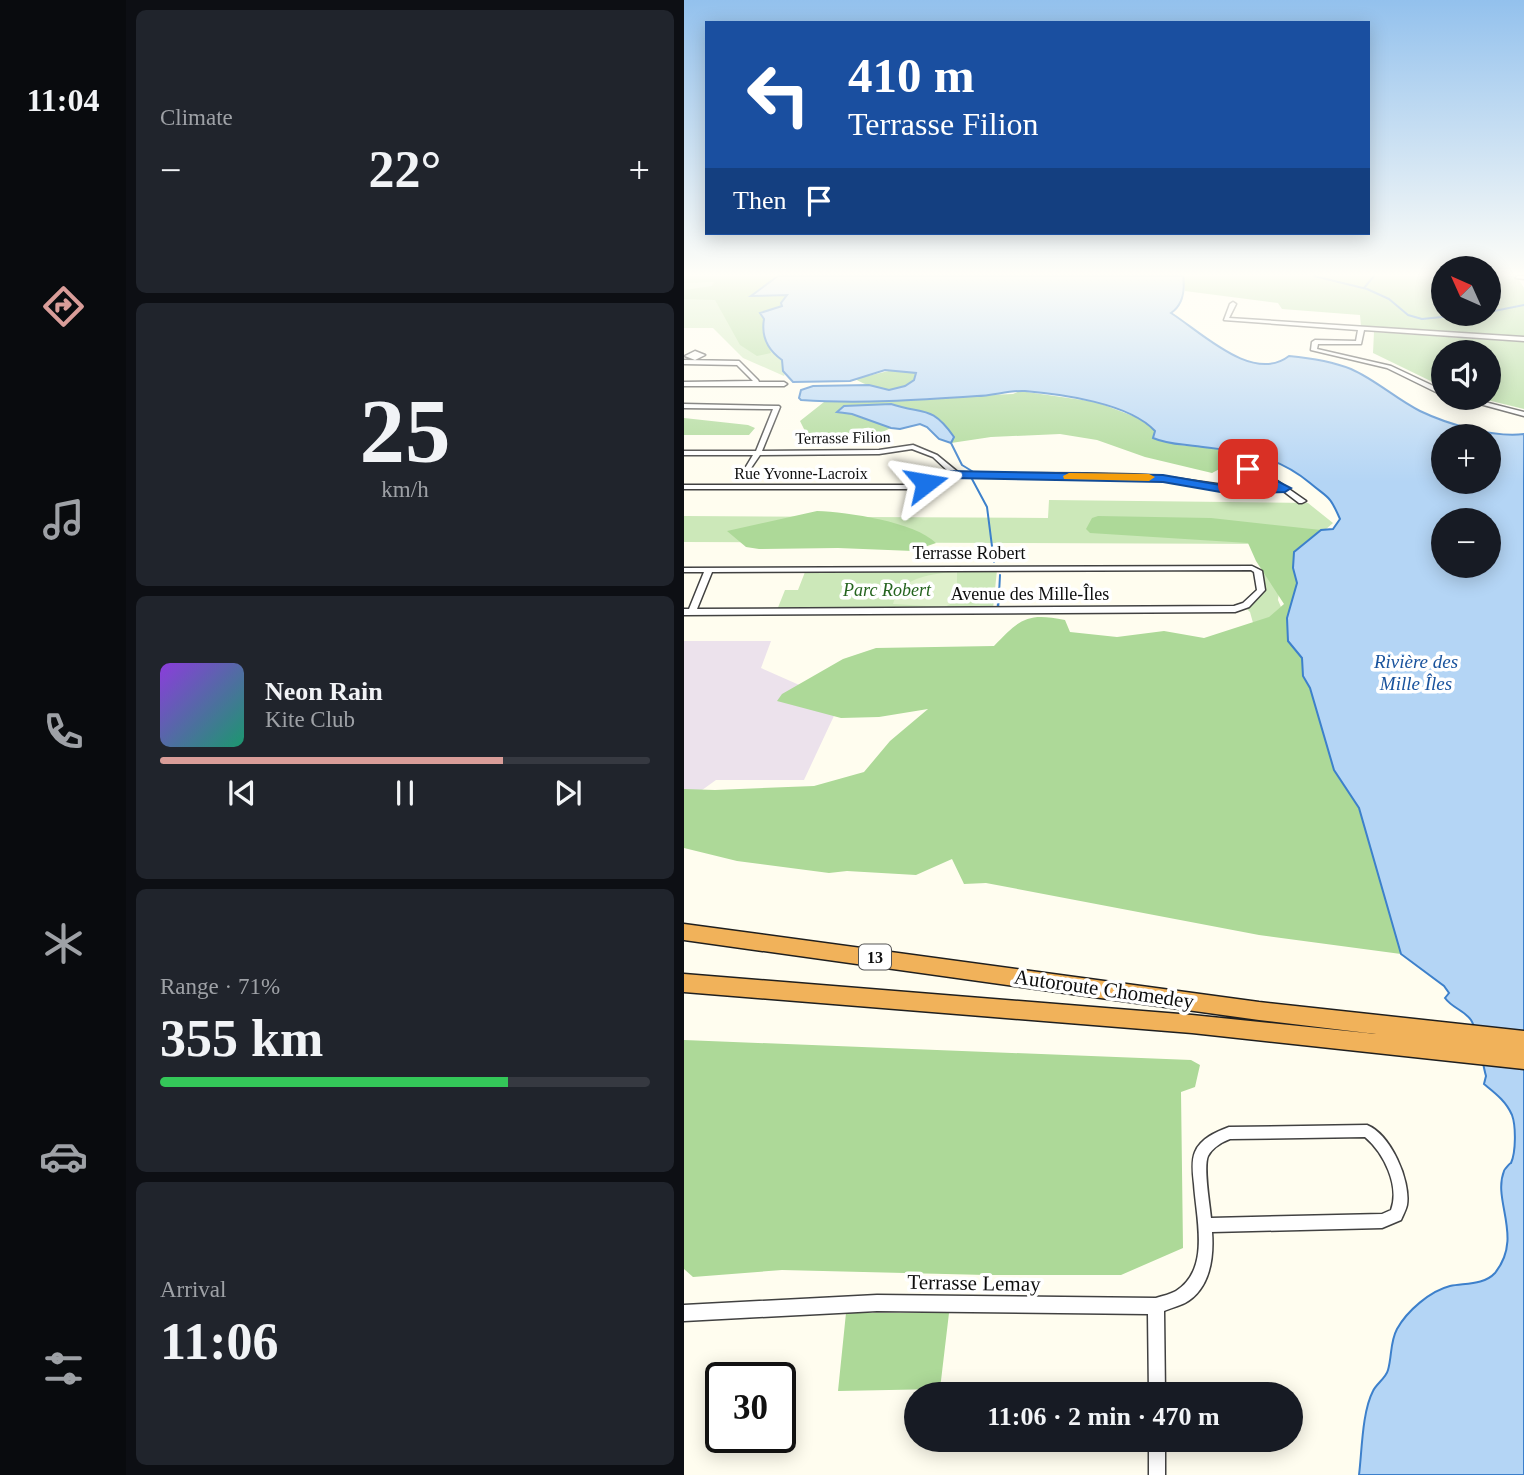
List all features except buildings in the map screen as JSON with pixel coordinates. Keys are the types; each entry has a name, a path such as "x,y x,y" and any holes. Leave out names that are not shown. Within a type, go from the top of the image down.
{"highway":[{"name":"Autoroute Chomedey","path":"684,932 1259,1011 1436,1040 1524,1059"},
{"name":"Autoroute Chomedey","path":"684,983 1192,1024 1436,1040 1524,1041"}],"street":[{"path":"1315,345 1314,350 1389,367 1431,388"},
{"path":"684,348 694,353"},
{"path":"684,362 735,362 745,367 756,381 755,384"},
{"path":"684,384 784,384"},
{"path":"684,406 777,407 747,470"},
{"path":"1501,408 1524,414"},
{"name":"Terrasse Filion","path":"684,453 879,452 913,447 939,459 957,475"},
{"path":"1243,467 1271,479 1302,501"},
{"path":"957,475 1150,477 1228,490 1285,488"},
{"name":"Rue Yvonne-Lacroix","path":"684,487 912,487 939,477 957,475"},
{"name":"Terrasse Robert","path":"684,570 1255,569"},
{"name":"Avenue des Mille-Îles","path":"688,612 1235,609 1261,594 1260,578 1255,569"},
{"path":"688,612 709,570"},
{"name":"Terrasse Lemay","path":"684,1313 877,1303 1156,1306 1184,1294 1199,1280 1205,1255 1201,1154 1215,1139 1237,1132 1367,1131 1385,1148 1401,1201 1396,1215 1382,1221 1205,1225"},
{"path":"1156,1306 1157,1382"},
{"path":"1157,1452 1157,1475"}],"shaded area":[{"path":"684,641 771,641 761,668 840,703 804,780 716,780 684,803"}],"green space":[{"path":"730,345 789,345 790,361 784,376 743,358"},
{"path":"740,345 768,345 771,353 757,356"},
{"path":"1373,345 1431,345 1431,381 1373,353"},
{"path":"1501,345 1524,345 1524,409 1501,403"},
{"path":"897,369 917,373 906,386 889,390 855,379"},
{"path":"1020,391 1096,402 1141,419 1179,445 1231,449 1248,454 1212,473 1145,457 1097,440 1060,434 991,437 951,443 954,436 891,404 844,406 840,413 852,414 891,428 878,434 806,433 800,421 824,402 1013,394"},
{"path":"684,418 755,428 749,435 684,435"},
{"path":"1049,500 1308,503 1333,523 1309,544 684,542 684,516 1048,518"},
{"path":"817,511 846,513 897,524 913,529 936,543 913,551 759,549 746,547 727,531"},
{"path":"1092,518 1211,518 1321,530 1294,553 1293,568 1297,583 1287,618 1288,641 1302,658 1303,676 1310,688 1334,769 1359,808 1401,954 1259,935 986,883 964,884 952,859 916,875 847,871 829,873 737,861 684,848 684,789 814,786 864,772 890,741 928,709 879,717 841,718 777,701 782,694 843,659 876,648 994,646 1018,624 1042,617 1065,620 1070,632 1117,637 1164,631 1204,638 1269,617 1284,604 1256,561 1248,543 1090,533 1086,529"},
{"path":"1261,565 1281,578 1278,600 1281,607 1258,641 1250,612 1246,608 1265,592"},
{"name":"Parc Robert","path":"997,570 993,609 777,610 785,590 798,590 805,572"},
{"path":"957,572 957,600 945,607 893,604 902,588 910,582 928,575"},
{"path":"684,1040 1191,1060 1200,1065 1195,1087 1181,1092 1183,1248 1121,1275 782,1270 693,1277 684,1269"},
{"path":"846,1313 949,1313 941,1382 904,1382 904,1390 838,1391"}],"water":[{"name":"Rivière des Mille Îles","path":"769,345 1217,345 1244,360 1260,364 1275,363 1289,356 1313,359 1360,373 1420,411 1454,424 1431,424 1431,494 1501,494 1501,434 1524,434 1524,1475 1359,1475 1369,1400 1374,1388 1387,1373 1393,1339 1401,1322 1435,1292 1491,1277 1503,1260 1507,1233 1501,1183 1504,1170 1513,1158 1515,1132 1510,1110 1484,1084 1486,1076 1471,1020 1445,998 1449,993 1444,986 1401,954 1359,808 1334,770 1310,688 1303,676 1302,658 1288,641 1287,618 1297,583 1293,568 1294,552 1321,530 1333,529 1340,519 1331,501 1283,465 1242,452 1158,440 1153,438 1155,431 1143,421 1129,413 1094,402 1019,391 983,396 889,401 801,400 801,390 813,386 869,385 889,390 905,386 914,380 916,373 885,370 850,381 793,382 783,371 782,360"},
{"path":"891,404 926,412 939,419 954,437 951,443 939,439 920,424 900,429 891,428 852,414 837,412 844,406"}],"waterway":[{"path":"951,443 962,465 975,473"},
{"path":"972,479 987,507 994,562"},
{"path":"999,594 1000,575"},
{"path":"998,606 999,592"}],"slow traffic":[{"path":"1069,476 1149,477"}],"route":[{"path":"926,483 950,475 1079,476 1163,478 1232,491 1285,488 1248,469"}]}
